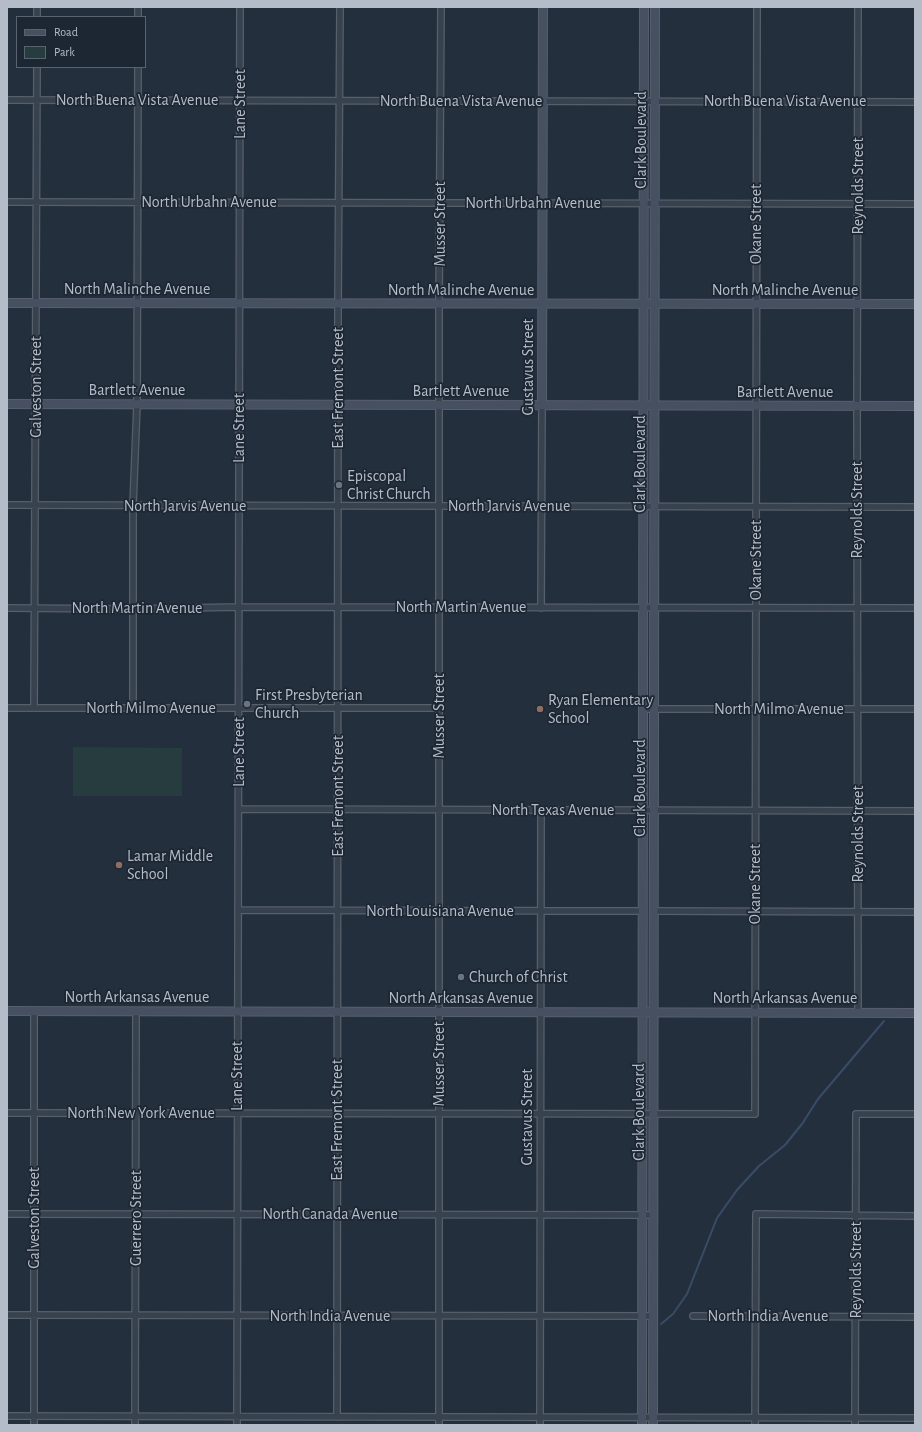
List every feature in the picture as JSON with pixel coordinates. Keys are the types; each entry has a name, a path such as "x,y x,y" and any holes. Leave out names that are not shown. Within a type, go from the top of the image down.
{"main road":[{"name":"Gustavus Street","path":"542,405 543,7"},
{"name":"Clark Boulevard","path":"642,1421 644,7"},
{"name":"Clark Boulevard","path":"653,1421 655,7"},
{"name":"North Malinche Avenue","path":"7,303 915,304"},
{"name":"Bartlett Avenue","path":"7,404 915,406"},
{"name":"North Arkansas Avenue","path":"7,1011 915,1013"}],"street":[{"name":"Lane Street","path":"237,1425 240,7"},
{"name":"East Fremont Street","path":"337,1416 338,304 340,7"},
{"name":"Musser Street","path":"439,1425 439,304 441,7"},
{"name":"Okane Street","path":"755,1114 757,7"},
{"name":"Reynolds Street","path":"858,7 858,1013"},
{"name":"Galveston Street","path":"34,708 37,68"},
{"path":"133,708 133,506 137,404 138,68"},
{"name":"North Buena Vista Avenue","path":"7,100 915,102"},
{"name":"North Urbahn Avenue","path":"7,202 915,204"},
{"name":"Gustavus Street","path":"542,405 542,608"},
{"name":"North Jarvis Avenue","path":"7,505 915,507"},
{"name":"North Martin Avenue","path":"7,608 915,608"},
{"name":"North Milmo Avenue","path":"7,708 439,708"},
{"name":"North Milmo Avenue","path":"642,709 915,709"},
{"name":"North Texas Avenue","path":"239,809 915,811"},
{"name":"Gustavus Street","path":"540,1425 541,810"},
{"name":"North Louisiana Avenue","path":"239,910 642,911"},
{"path":"653,911 915,912"},
{"name":"Galveston Street","path":"34,1011 34,1425"},
{"name":"Guerrero Street","path":"135,1425 136,1011"},
{"name":"North New York Avenue","path":"7,1113 755,1114"},
{"name":"Reynolds Street","path":"855,1425 856,1114 915,1114"},
{"name":"North Canada Avenue","path":"7,1214 654,1215"},
{"path":"755,1425 756,1214 915,1216"},
{"name":"North India Avenue","path":"7,1315 654,1316"},
{"name":"North India Avenue","path":"693,1316 915,1317"},
{"path":"7,1416 540,1417 642,1421 755,1418 915,1418"}],"green space":[{"path":"73,747 182,748 182,796 73,796"}],"waterway":[{"path":"661,1324 673,1314 687,1294 717,1218 737,1190 759,1166 785,1145 802,1124 818,1099 884,1021"}],"place":[{"name":"Episcopal Christ Church","path":"339,485"},
{"name":"First Presbyterian Church","path":"247,704"},
{"name":"Ryan Elementary School","path":"540,709"},
{"name":"Lamar Middle School","path":"119,865"},
{"name":"Church of Christ","path":"461,977"}]}
